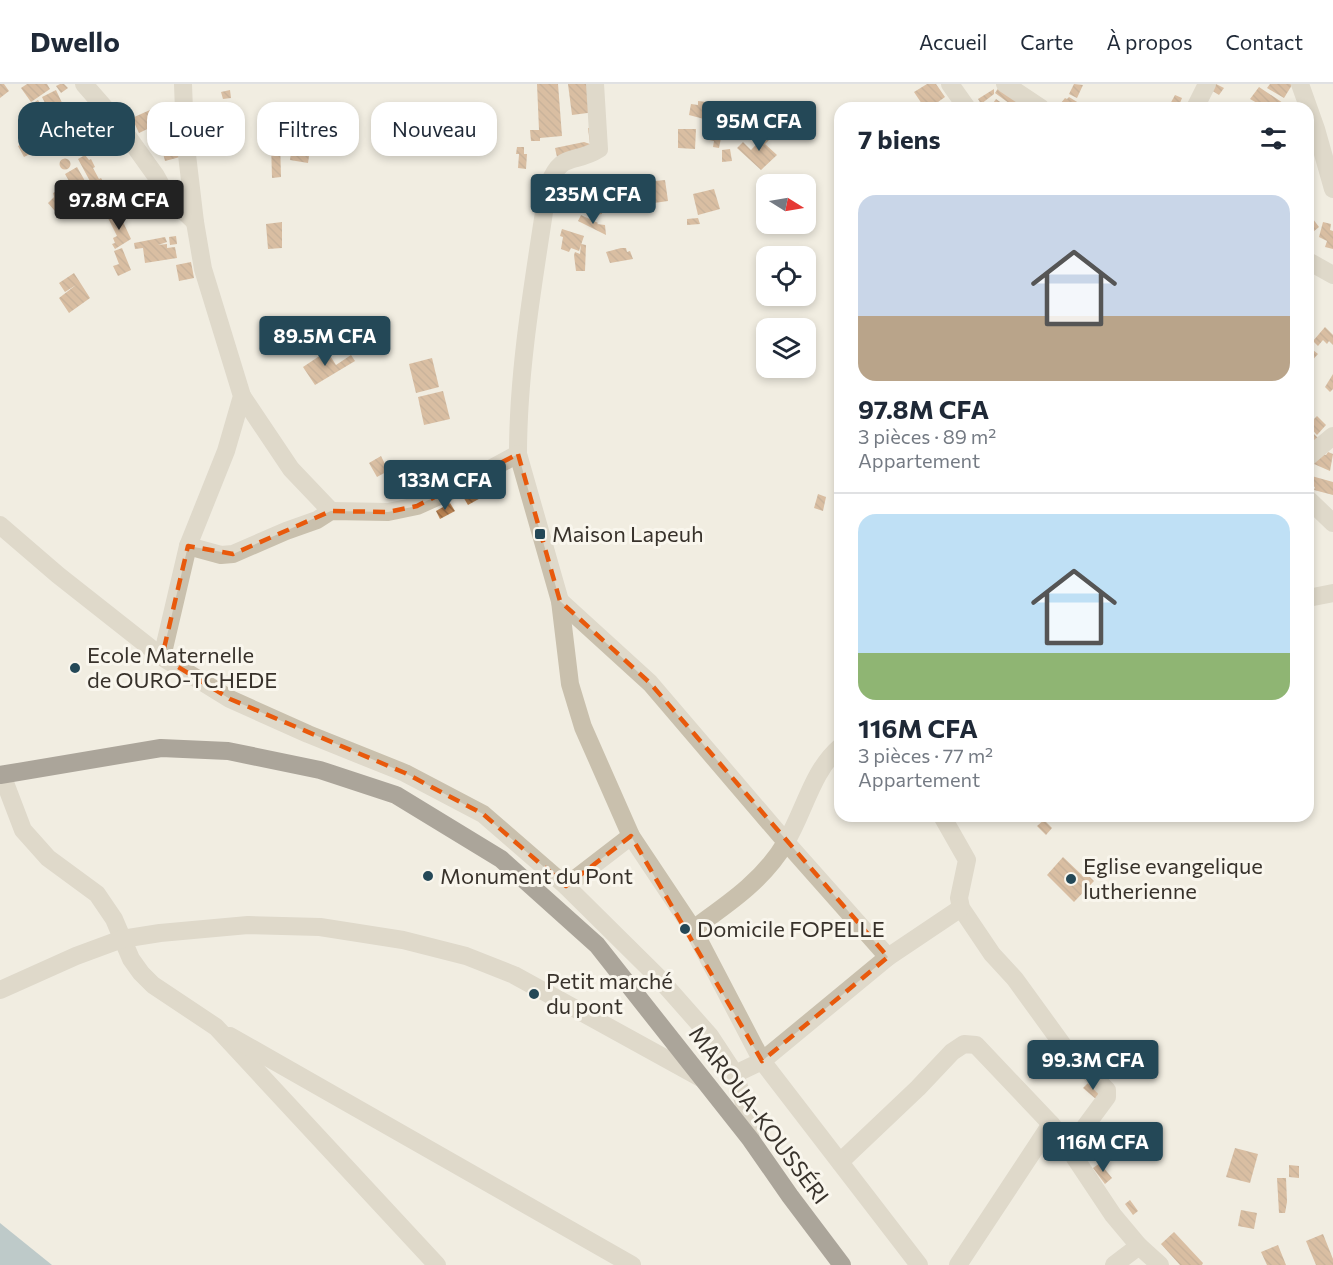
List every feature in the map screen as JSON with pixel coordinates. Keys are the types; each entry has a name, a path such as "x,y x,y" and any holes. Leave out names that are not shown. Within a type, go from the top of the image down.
{"highway":[{"name":"MAROUA-KOUSSÉRI","path":"1,775 161,748 228,751 320,770 396,795 501,859 597,945 751,1140 842,1265"}],"street":[{"path":"84,84 118,123 166,194 195,222"},
{"path":"183,84 185,138 195,222 204,268 242,396 291,469 331,511"},
{"path":"595,84 599,149 561,163 548,186 528,319 518,433 518,454 560,601 570,684 583,727 631,836 693,929 762,1061 919,1265"},
{"path":"950,84 963,102"},
{"path":"1005,84 1032,102"},
{"path":"1198,102 1207,84"},
{"path":"1300,84 1306,102"},
{"path":"1314,123 1333,189"},
{"path":"1314,264 1333,275"},
{"path":"162,657 188,546 226,451 242,396"},
{"path":"1314,452 1333,436"},
{"path":"188,546 221,555 233,554 317,520 331,511 388,512 417,506 518,454"},
{"path":"1314,505 1333,523"},
{"path":"0,525 58,575 162,657 230,699 308,734 405,773 483,814 566,886 657,976 710,1036 735,1074 751,1140"},
{"path":"1314,597 1333,593"},
{"path":"560,601 650,683 888,957"},
{"path":"693,929 730,903 774,861 786,842 820,769 834,752"},
{"path":"1,775 22,830 48,858 97,894 114,919 131,959 153,985 216,1028 632,1265"},
{"path":"945,822 967,860 959,898 961,908 992,954 1016,979 1065,1048 1107,1090 1107,1097 1070,1147"},
{"path":"566,886 631,836"},
{"path":"735,1074 762,1061 888,957 961,908"},
{"path":"0,990 75,956 122,939 160,933 248,926 320,927 403,940 466,956 514,975 703,1079"},
{"path":"216,1028 437,1265"},
{"path":"840,1162 918,1088 952,1052 964,1044 976,1045 1051,1124 1070,1147 1113,1215 1139,1246 1160,1265"},
{"path":"958,1265 1051,1124"},
{"path":"1114,1265 1139,1246"}],"highlighted area":[{"path":"518,454 560,601 650,683 888,957 762,1061 631,836 566,886 483,814 405,773 230,699 162,657 188,546 233,554 331,511 388,512 417,506"}],"water":[{"path":"0,1223 52,1265 0,1265"}],"building":[{"path":"0,84 4,84 9,91 0,98"},
{"path":"27,84 47,84 50,89 31,102 21,88"},
{"path":"60,84 68,88 61,93 56,86"},
{"path":"537,84 558,84 562,136 531,141 530,130 539,130"},
{"path":"568,84 592,84 595,112 572,115"},
{"path":"927,84 936,84 945,97 938,102 921,102 914,92"},
{"path":"1001,84 1019,97 1016,102 1007,102 995,93"},
{"path":"1074,84 1083,85 1077,98 1069,94"},
{"path":"1216,84 1224,88 1219,95 1211,90"},
{"path":"1270,84 1292,85 1284,98 1267,88"},
{"path":"1259,87 1282,102 1255,102 1250,99"},
{"path":"994,89 994,94 984,102 978,99"},
{"path":"56,90 62,102 44,102 42,97"},
{"path":"230,90 231,98 223,99 221,92"},
{"path":"1175,95 1182,98 1180,102 1171,102"},
{"path":"1069,97 1077,102 1062,102 1065,98"},
{"path":"698,101 707,102 704,119 689,115 691,104 698,105"},
{"path":"740,102 747,109 741,114 735,107"},
{"path":"766,108 774,116 766,124 758,116"},
{"path":"147,111 147,129 139,133 135,124 135,117"},
{"path":"706,118 720,120 718,135 704,134"},
{"path":"588,128 595,128 597,148 557,157 555,148 584,142 590,144"},
{"path":"678,129 696,129 695,149 678,148"},
{"path":"769,131 774,135 765,144 777,155 761,170 737,148 743,142 751,150"},
{"path":"704,135 721,138 719,148 713,147 714,141 704,139"},
{"path":"517,147 524,147 524,154 527,154 526,169 518,168"},
{"path":"730,149 732,161 722,162 722,150"},
{"path":"86,156 89,160 91,159 95,167 93,168 105,185 103,186 106,192 98,196 78,159"},
{"path":"164,156 180,156 180,157 165,161"},
{"path":"271,156 280,156 281,177 272,178"},
{"path":"291,156 309,156 308,163 290,160"},
{"path":"65,159 69,160 69,168 65,169 61,168 60,164 61,160"},
{"path":"77,167 85,181 78,186 81,192 72,197 69,191 73,188 65,174"},
{"path":"665,180 668,201 647,204 645,182"},
{"path":"125,181 129,190 116,196 112,186"},
{"path":"91,185 98,197 88,204 81,193"},
{"path":"714,189 720,209 698,215 693,194"},
{"path":"67,191 72,198 55,211 48,203 54,197 53,193 55,192 59,198"},
{"path":"601,197 602,214 589,216 587,198"},
{"path":"119,213 131,239 115,249 112,244 115,243 113,238 117,236 108,218"},
{"path":"581,215 597,224 605,225 606,235 578,221"},
{"path":"698,218 700,224 687,225 687,219"},
{"path":"1314,220 1319,227 1314,231"},
{"path":"282,222 282,248 268,249 266,224"},
{"path":"1323,222 1331,224 1333,249 1325,247 1327,241 1319,237"},
{"path":"562,229 584,236 579,251 571,248 569,252 561,249"},
{"path":"176,236 177,244 170,245 169,237"},
{"path":"165,237 167,242 158,245 167,244 167,248 175,247 177,258 145,263 143,248 135,249 134,243"},
{"path":"581,244 586,245 585,271 576,271 574,255 575,252 580,254"},
{"path":"122,248 131,270 118,276 113,266 119,264 114,251"},
{"path":"626,248 627,252 630,251 633,259 610,263 606,252"},
{"path":"191,262 194,278 179,281 176,265"},
{"path":"74,273 90,298 69,313 59,298 76,285 65,292 59,283"},
{"path":"1325,327 1333,335 1333,345 1323,340 1318,346 1314,340"},
{"path":"327,351 336,365 351,355 355,361 315,385 303,367"},
{"path":"432,358 439,387 416,393 409,364"},
{"path":"1333,374 1333,389 1330,392 1325,387"},
{"path":"443,391 450,419 424,425 418,397"},
{"path":"1317,416 1326,425 1317,435 1314,432 1314,419"},
{"path":"1314,434 1322,442 1314,448"},
{"path":"1319,452 1326,455 1328,452 1333,454 1330,471 1314,464"},
{"path":"381,456 386,472 377,477 369,463"},
{"path":"1314,477 1333,482 1333,495 1314,490"},
{"path":"478,485 484,496 468,505 462,495"},
{"path":"818,494 826,497 823,511 814,508"},
{"path":"450,503 455,511 440,519 436,511"},
{"path":"1046,822 1052,828 1046,835 1037,826"},
{"name":"Eglise evangelique lutherienne","path":"1063,857 1084,877 1087,874 1094,881 1074,902 1047,875"},
{"path":"1089,1082 1102,1094 1097,1100 1083,1088"},
{"path":"1235,1148 1258,1154 1250,1183 1226,1177"},
{"path":"1100,1163 1112,1178 1105,1184 1093,1168"},
{"path":"1289,1165 1299,1166 1299,1178 1289,1177"},
{"path":"1277,1178 1286,1178 1285,1213 1279,1213"},
{"path":"1130,1200 1138,1211 1133,1215 1125,1204"},
{"path":"1241,1210 1257,1213 1254,1229 1238,1226"},
{"path":"1174,1232 1203,1263 1202,1265 1180,1265 1161,1244"},
{"path":"1323,1234 1333,1259 1333,1265 1316,1265 1306,1241"},
{"path":"1278,1245 1286,1265 1267,1265 1261,1252"}],"place":[{"name":"Maison Lapeuh","path":"540,534"},
{"name":"Ecole Maternelle de OURO-TCHEDE","path":"75,668"},
{"name":"Monument du Pont","path":"428,876"},
{"name":"Eglise evangelique lutherienne","path":"1071,879"},
{"name":"Domicile FOPELLE","path":"685,929"},
{"name":"Petit marché du pont","path":"534,994"}]}
